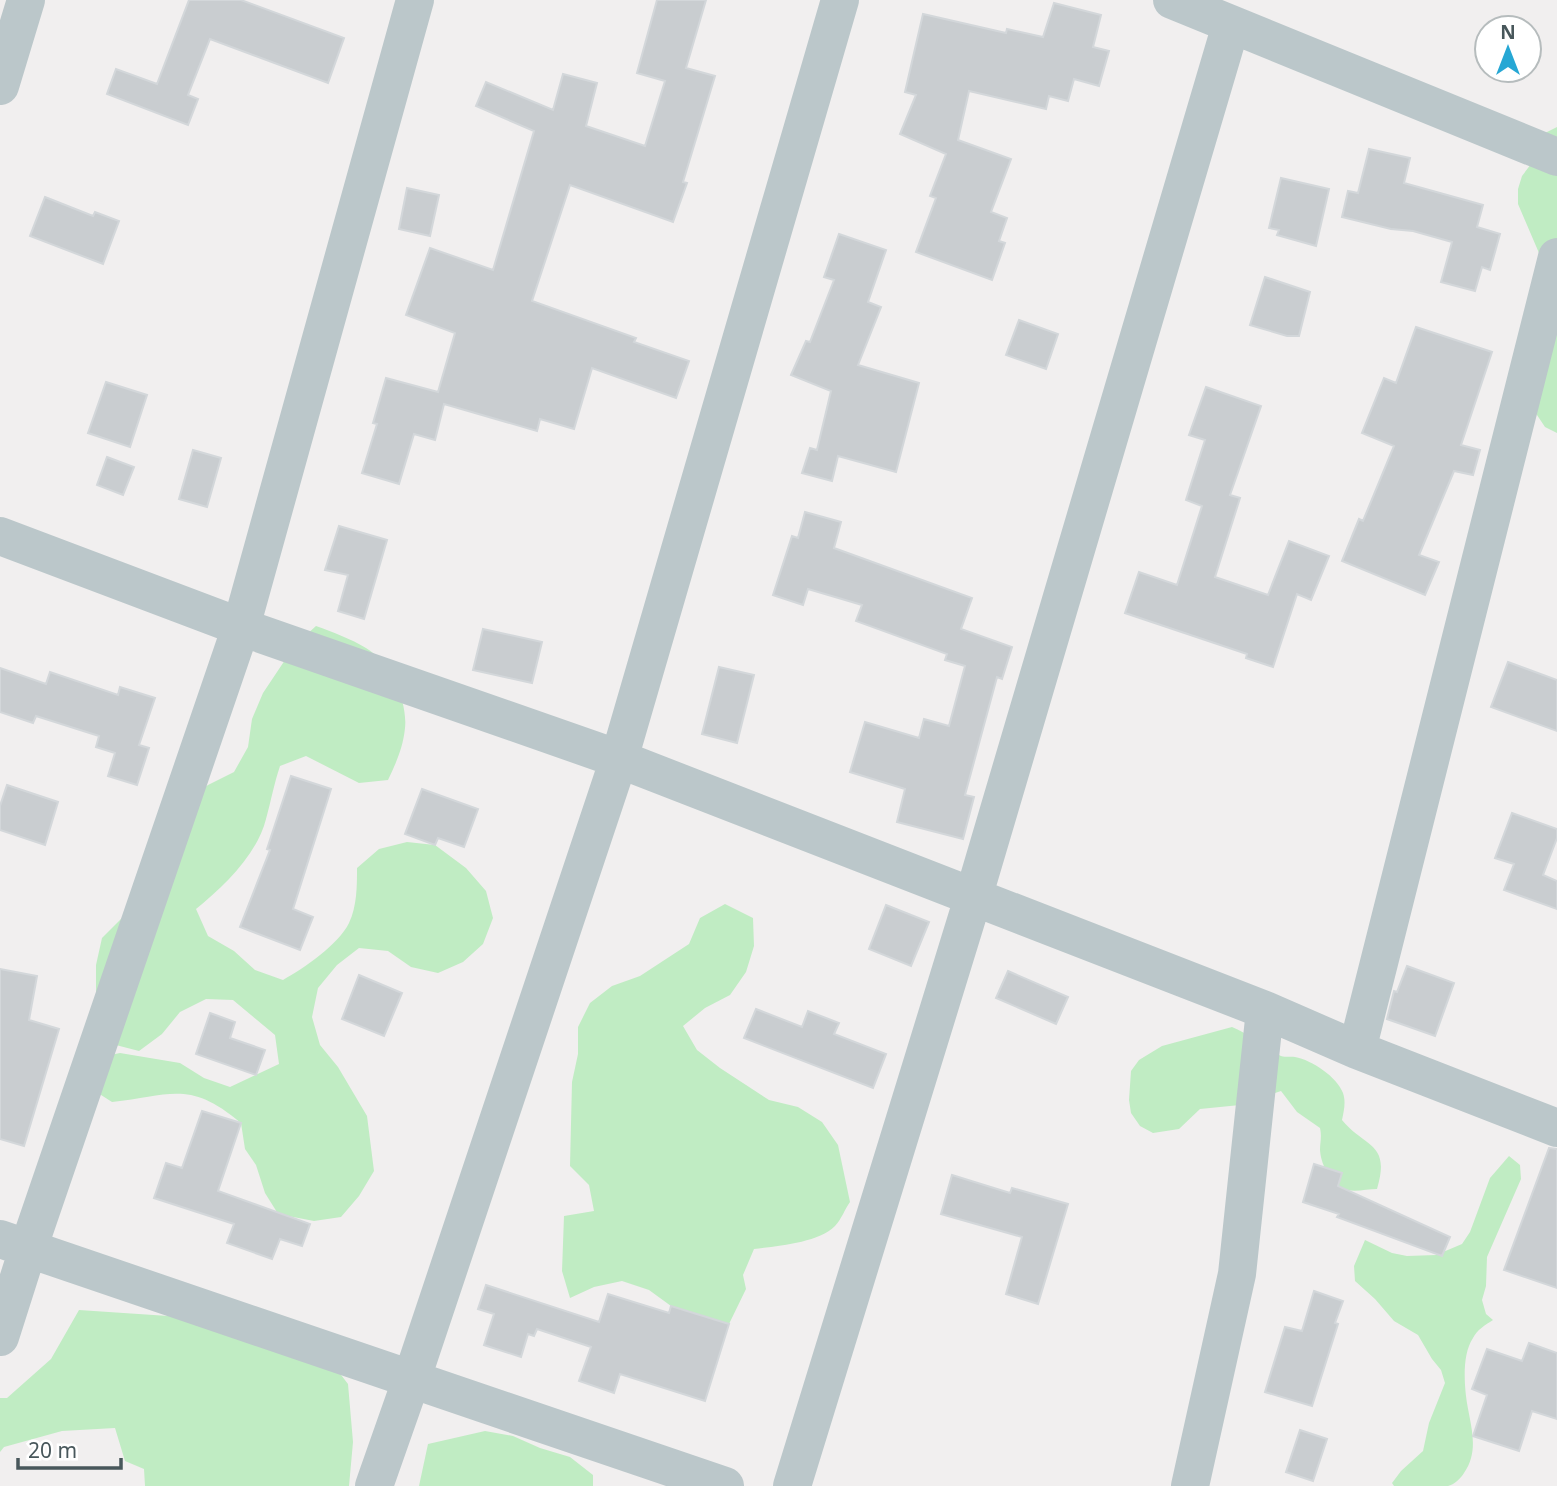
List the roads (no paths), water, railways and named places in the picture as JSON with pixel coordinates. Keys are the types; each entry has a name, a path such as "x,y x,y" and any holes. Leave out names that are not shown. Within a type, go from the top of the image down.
{"street":[{"path":"0,86 26,0"},
{"path":"0,1337 14,1244 242,627 415,0"},
{"path":"374,1486 619,759 840,0"},
{"path":"1172,0 1557,157"},
{"path":"792,1486 973,898 1231,25"},
{"path":"1357,1050 1557,257"},
{"path":"0,537 242,627 619,759 1265,1010 1357,1050 1557,1128"},
{"path":"1190,1486 1237,1274 1265,1010"},
{"path":"14,1244 725,1486"}]}
